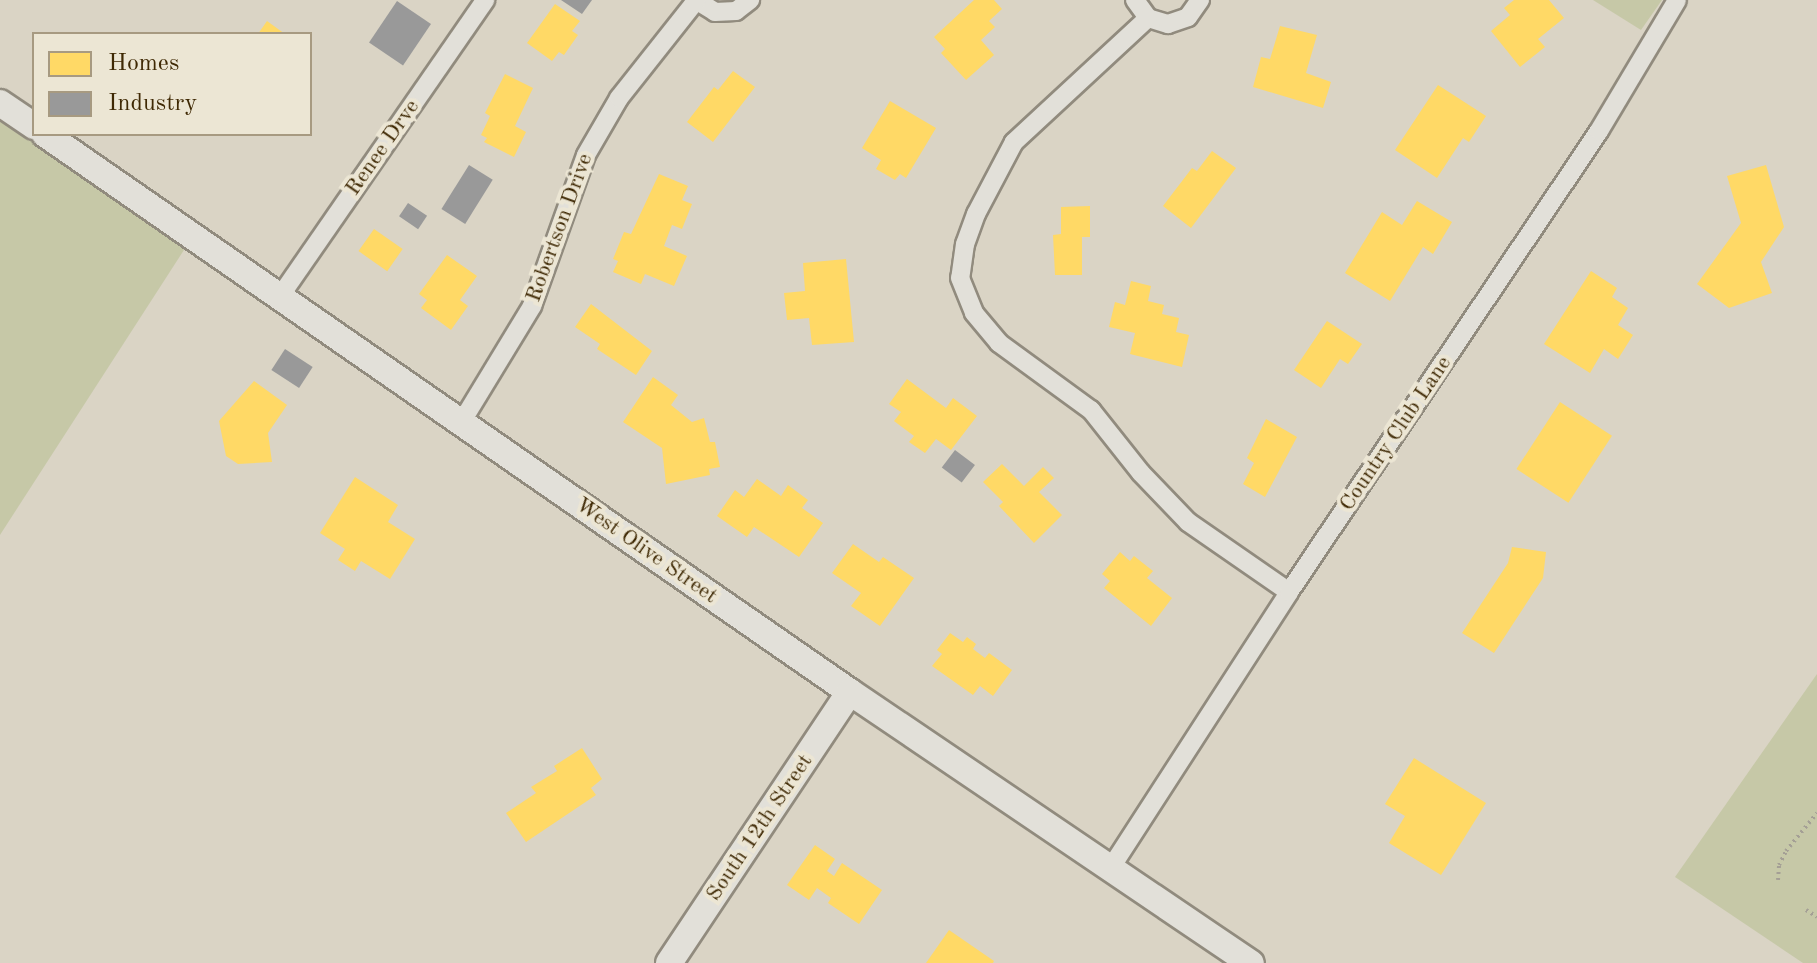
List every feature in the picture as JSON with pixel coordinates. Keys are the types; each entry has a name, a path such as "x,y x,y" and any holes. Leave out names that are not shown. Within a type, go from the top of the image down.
{"street":[{"name":"Renee Drve","path":"281,295 485,0"},
{"name":"Robertson Drive","path":"461,423 532,306 586,155 619,98 696,0 715,12 736,11 750,0"},
{"path":"1135,0 1148,18 1168,24 1188,17 1200,0"},
{"name":"Country Club Lane","path":"1112,866 1289,592 1599,131 1677,0"},
{"path":"1148,18 1014,142 978,209 965,244 960,278 974,313 999,343 1091,410 1141,473 1188,522 1289,592"},
{"path":"0,103 32,125"},
{"name":"West Olive Street","path":"48,136 850,692 1112,866 1251,963"},
{"name":"South 12th Street","path":"669,963 850,692"}],"path":[{"path":"1778,880 1779,865 1786,851 1817,813"},
{"path":"1806,910 1817,917"}],"green space":[{"path":"1593,0 1662,0 1641,30"},
{"path":"0,103 32,125 32,136 48,136 193,236 0,535"},
{"path":"1817,674 1817,963 1803,963 1675,877"}],"building: Homes":[{"path":"974,0 994,0 1002,9 989,21 995,27 981,40 994,55 966,80 941,53 945,49 934,37"},
{"path":"1514,0 1549,0 1564,18 1538,39 1545,47 1520,67 1491,31 1510,15 1504,8"},
{"path":"555,4 580,21 572,31 578,35 564,55 559,52 552,61 527,43"},
{"path":"267,21 282,32 259,32"},
{"path":"1280,26 1317,35 1306,73 1331,82 1323,108 1253,87 1261,57 1270,59"},
{"path":"733,71 755,87 713,142 687,122 714,87 718,90"},
{"path":"505,74 533,88 515,126 526,132 514,157 484,142 487,138 481,135 490,116 485,113"},
{"path":"1438,85 1486,116 1469,142 1463,138 1437,178 1395,150"},
{"path":"890,101 936,128 906,178 900,174 895,180 876,169 881,160 862,148"},
{"path":"1212,151 1236,168 1191,228 1163,206 1192,168 1197,171"},
{"path":"1766,165 1784,227 1761,262 1772,293 1729,308 1697,284 1741,223 1727,176"},
{"path":"659,174 688,186 682,200 692,204 682,229 672,225 664,246 687,256 674,286 645,274 641,284 613,272 618,261 613,259 624,232 631,234"},
{"path":"1417,201 1452,222 1433,254 1423,247 1390,301 1345,273 1382,212 1402,225"},
{"path":"1090,206 1090,237 1082,237 1082,275 1055,275 1053,235 1061,234 1061,207"},
{"path":"374,229 403,249 387,271 359,251"},
{"path":"447,255 477,276 460,300 468,306 451,330 421,308 427,300 419,294"},
{"path":"846,259 854,342 812,345 809,318 787,320 784,293 805,291 803,263"},
{"path":"1591,271 1617,288 1612,297 1628,308 1618,325 1633,335 1618,359 1604,349 1590,373 1544,344"},
{"path":"1131,281 1151,286 1148,301 1164,305 1162,314 1179,318 1176,332 1189,335 1182,367 1130,354 1135,333 1109,327 1115,302 1125,305"},
{"path":"591,304 652,351 636,375 597,349 600,344 575,327"},
{"path":"1327,321 1362,344 1348,364 1340,359 1321,388 1294,370"},
{"path":"653,377 678,395 671,405 692,422 704,418 710,442 715,442 720,467 709,469 710,475 666,484 662,448 623,422"},
{"path":"907,379 946,408 953,398 977,416 951,450 936,439 925,453 909,442 914,436 894,421 901,412 889,404"},
{"path":"254,381 287,405 268,433 272,462 238,464 226,456 219,421"},
{"path":"1560,402 1612,436 1568,503 1516,469"},
{"path":"1266,419 1297,437 1265,497 1243,484 1254,463 1247,458"},
{"path":"1002,464 1024,486 1043,467 1054,478 1039,492 1062,515 1034,543 999,506 1003,502 983,482"},
{"path":"355,477 398,505 388,522 415,539 390,579 361,561 355,571 338,560 345,549 320,533"},
{"path":"757,479 781,496 788,485 808,500 802,508 823,523 799,557 754,527 747,537 717,516 735,490 744,497"},
{"path":"853,544 879,562 883,557 914,578 880,626 851,606 861,593 832,573"},
{"path":"1512,547 1546,552 1543,578 1494,653 1462,633 1508,563"},
{"path":"1120,552 1130,561 1134,556 1153,571 1147,578 1172,598 1151,626 1104,588 1110,581 1102,574"},
{"path":"950,633 963,642 967,637 976,644 973,649 985,658 989,653 1012,670 993,696 980,686 973,695 932,666 942,654 937,650"},
{"path":"582,748 602,779 591,788 596,795 526,842 506,813 536,793 531,787 557,771 554,766"},
{"path":"1414,758 1486,803 1441,875 1389,843 1405,816 1385,804"},
{"path":"815,845 835,859 827,871 834,876 842,863 882,890 859,924 828,903 831,898 817,888 809,900 787,885"},
{"path":"949,930 994,961 993,963 926,963"}],"building: Industry":[{"path":"561,0 592,0 582,14"},
{"path":"397,1 431,24 403,65 369,42"},
{"path":"469,165 493,180 465,224 441,209"},
{"path":"408,203 427,216 418,229 399,216"},
{"path":"285,349 313,367 299,388 271,370"},
{"path":"955,450 975,465 962,483 942,468"}]}
